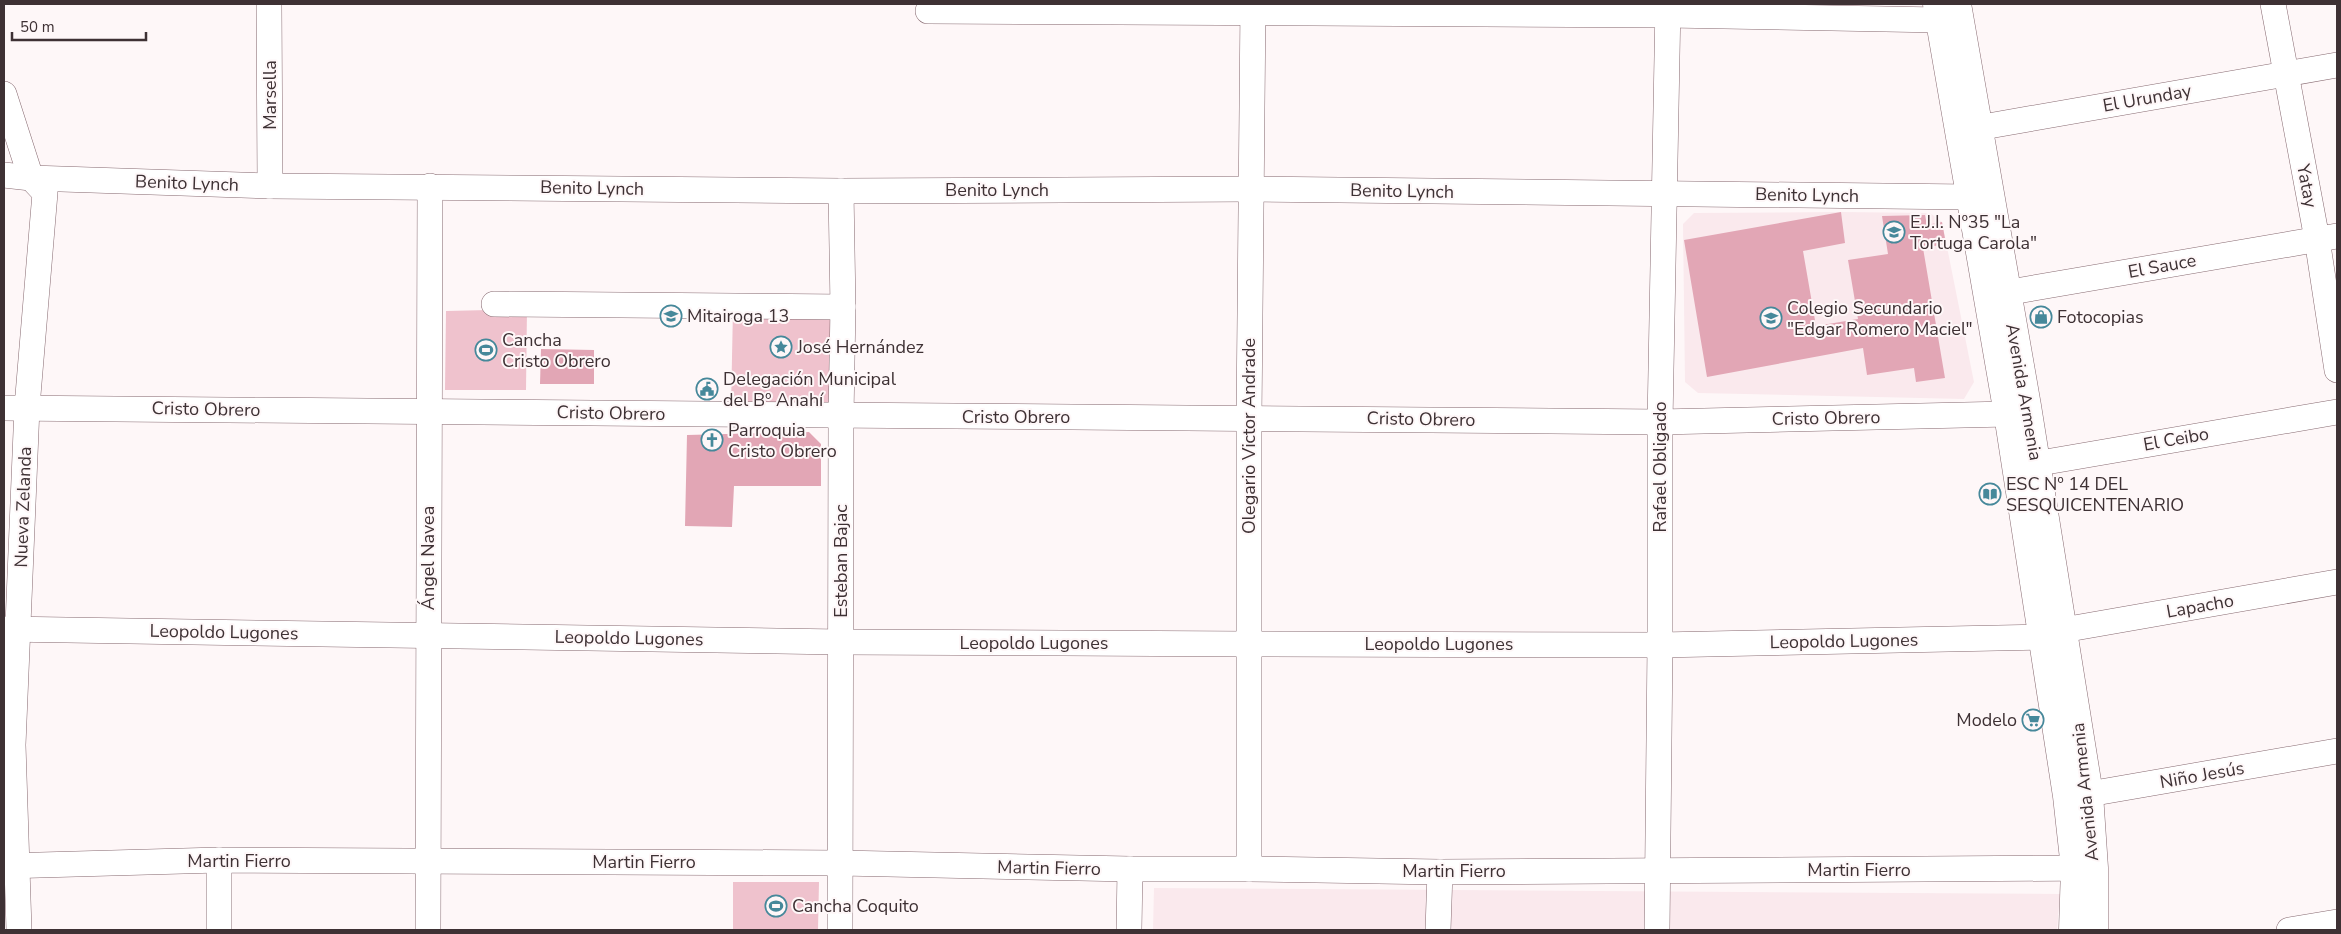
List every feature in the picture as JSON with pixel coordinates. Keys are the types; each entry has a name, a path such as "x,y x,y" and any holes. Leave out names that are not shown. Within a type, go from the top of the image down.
{"main road":[{"name":"Avenida Armenia","path":"1948,11 1967,130 2018,410 2078,795 2084,868 2094,930"},
{"name":"Avenida Armenia","path":"2073,930 2084,868"}],"street":[{"name":"Marsella","path":"269,4 270,186"},
{"name":"Yatay","path":"2274,4 2286,74 2327,238 2337,370"},
{"path":"928,11 1253,8 1948,11"},
{"name":"Olegario Victor Andrade","path":"1249,868 1249,417 1253,8"},
{"name":"Rafael Obligado","path":"1657,930 1660,422 1668,9"},
{"name":"El Urunday","path":"1967,130 2337,65"},
{"name":"Nueva Zelanda","path":"4,94 31,178 45,193 15,407 11,629 13,745 11,866 19,930"},
{"name":"Benito Lynch","path":"4,175 31,178 270,186 841,191 1251,189 1979,194"},
{"name":"Ángel Navea","path":"428,930 430,186"},
{"name":"Esteban Bajac","path":"840,930 843,307 841,191"},
{"name":"El Sauce","path":"1997,295 2327,238"},
{"path":"494,304 843,307"},
{"name":"Cristo Obrero","path":"15,407 1660,422 2018,410"},
{"name":"El Ceibo","path":"2026,465 2337,412"},
{"name":"Lapacho","path":"2053,633 2337,582"},
{"name":"Leopoldo Lugones","path":"11,629 840,642 1249,644 1660,644 2053,633"},
{"name":"Niño Jesús","path":"2078,795 2337,751"},
{"path":"219,860 219,930"},
{"name":"Martin Fierro","path":"11,866 219,860 840,863 1130,869 1249,868 1440,872 2084,868"},
{"path":"1129,930 1130,869"},
{"path":"1438,930 1440,872"},
{"path":"2289,930 2337,922"}],"shaded area":[{"name":"Colegio Secundario \"Edgar Romero Maciel\"","path":"1694,213 1930,213 1942,222 1974,382 1964,399 1698,393 1685,382 1683,224"},
{"name":"Cancha Cristo Obrero","path":"527,309 526,390 445,390 446,311"},
{"path":"733,309 833,310 832,408 731,406"},
{"name":"Cancha Coquito","path":"733,882 819,882 818,930 733,930"},
{"path":"1154,888 2060,894 2057,930 1153,930"}],"building":[{"path":"1841,212 1845,243 1803,251 1816,326 1858,319 1848,260 1888,254 1882,216 1925,215 1927,225 1942,222 1946,244 1923,248 1945,378 1916,382 1914,368 1867,375 1863,348 1707,377 1684,240"},
{"path":"541,349 594,350 594,384 540,384"},
{"name":"Parroquia Cristo Obrero","path":"809,432 821,444 821,486 734,486 732,527 685,526 687,435"}],"place":[{"name":"E.J.I. Nº35 \"La Tortuga Carola\"","path":"1894,232"},
{"name":"Mitairoga 13","path":"671,316"},
{"name":"Fotocopias","path":"2041,317"},
{"name":"Colegio Secundario \"Edgar Romero Maciel\"","path":"1771,318"},
{"name":"José Hernández","path":"781,347"},
{"name":"Cancha Cristo Obrero","path":"486,350"},
{"name":"Delegación Municipal del Bº Anahí","path":"707,389"},
{"name":"Parroquia Cristo Obrero","path":"712,440"},
{"name":"ESC Nº 14 DEL SESQUICENTENARIO","path":"1990,494"},
{"name":"Modelo","path":"2033,720"},
{"name":"Cancha Coquito","path":"776,906"}]}
